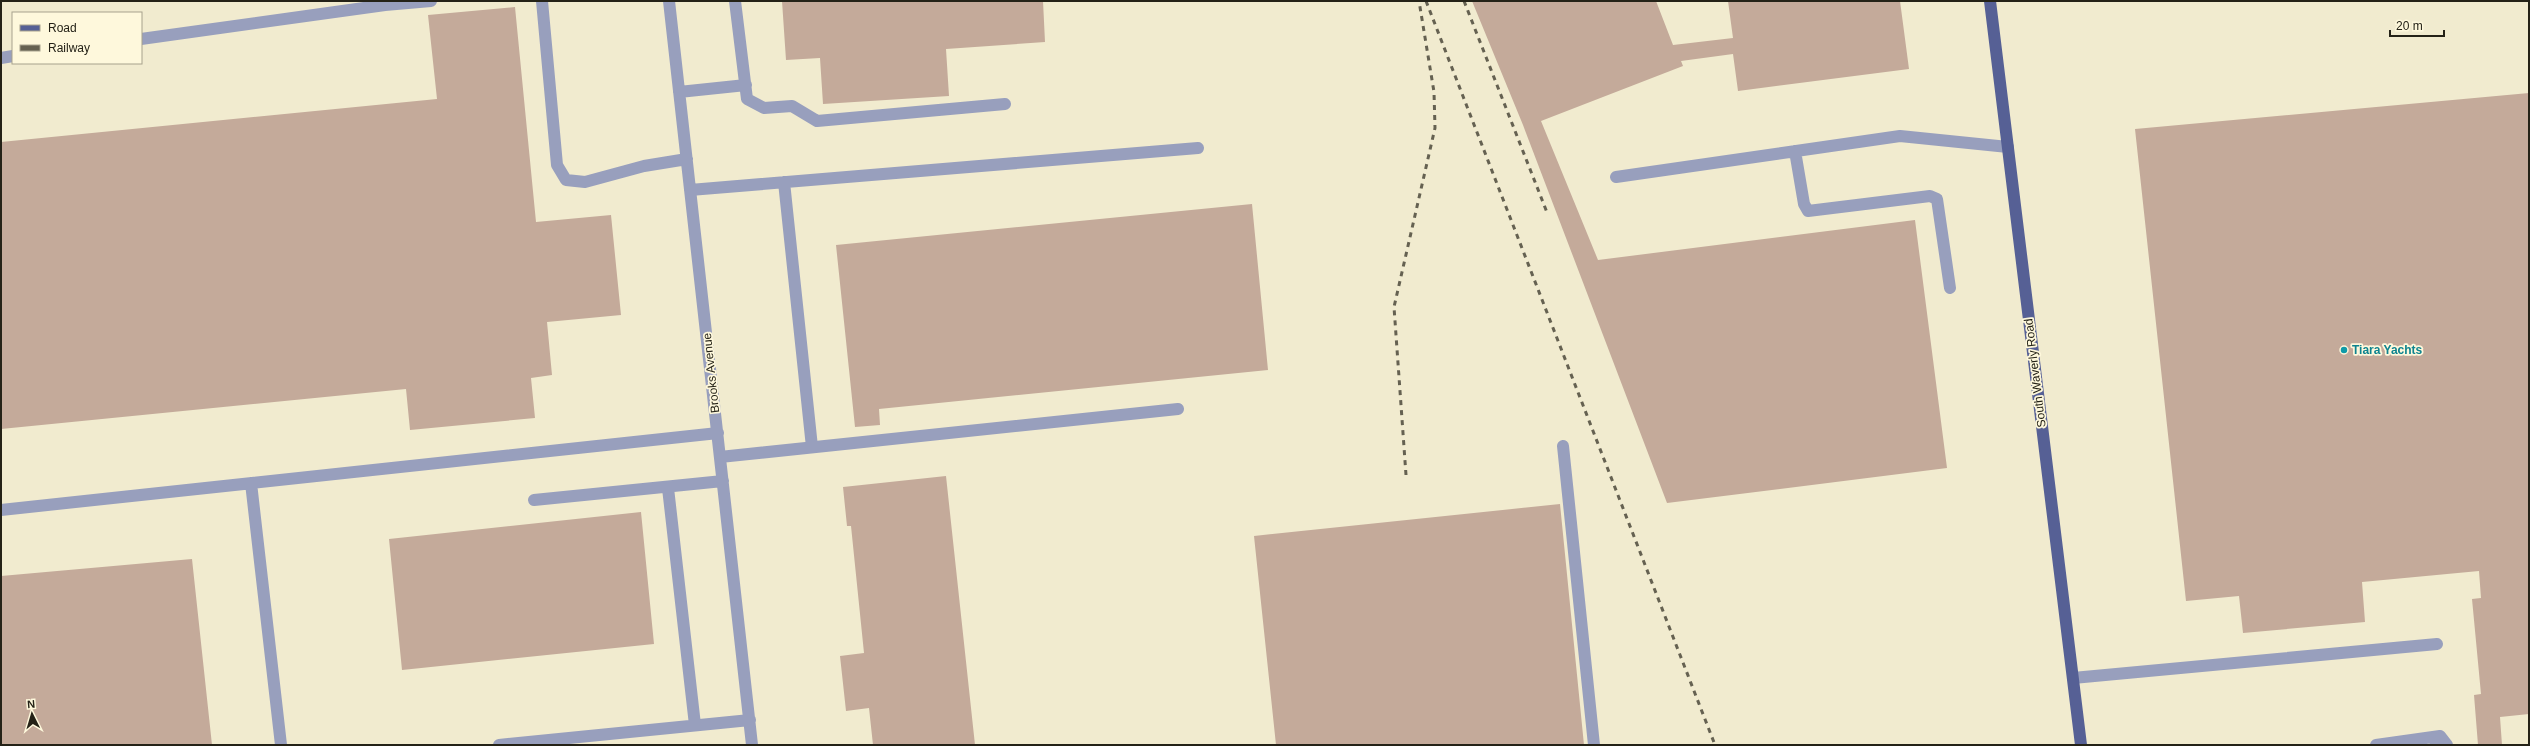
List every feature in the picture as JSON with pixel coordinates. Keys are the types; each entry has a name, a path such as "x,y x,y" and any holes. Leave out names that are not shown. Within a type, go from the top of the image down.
{"main road":[{"name":"South Waverly Road","path":"1990,1 2081,745"}],"street":[{"path":"142,39 385,5 431,1"},
{"path":"542,1 557,165 566,180 585,182 644,166 687,159"},
{"name":"Brooks Avenue","path":"669,1 752,745"},
{"path":"735,1 747,99 764,108 792,106 817,121 1005,104"},
{"path":"1,58 12,56"},
{"path":"680,92 746,85"},
{"path":"1616,177 1900,136 2008,147"},
{"path":"690,190 1198,148"},
{"path":"1795,151 1804,204 1808,211 1930,196 1936,199 1950,288"},
{"path":"784,182 812,447"},
{"path":"720,457 1178,409"},
{"path":"1,510 718,433"},
{"path":"1563,446 1594,745"},
{"path":"534,500 668,488 723,481"},
{"path":"251,483 281,745"},
{"path":"668,488 695,725"},
{"path":"2073,678 2437,644"},
{"path":"499,745 750,720"},
{"path":"2376,745 2444,740"},
{"path":"2431,745 2444,740"}],"building":[{"path":"782,1 1043,1 1045,42 946,49 949,96 823,104 820,58 786,60"},
{"path":"1472,1 1656,1 1673,45 1733,38 1728,1 1900,1 1909,69 1738,91 1733,54 1681,61 1683,66 1541,121 1598,260 1915,220 1947,468 1667,503 1523,125"},
{"path":"515,7 536,222 611,215 621,315 547,322 552,375 531,378 535,418 410,430 406,389 1,429 1,142 437,99 428,15"},
{"name":"Tiara Yachts","path":"2529,93 2529,714 2500,717 2502,745 2478,745 2474,695 2481,694 2472,599 2481,598 2479,571 2362,582 2365,622 2243,633 2239,596 2186,601 2135,129"},
{"path":"1252,204 1268,370 879,409 880,425 855,427 836,245"},
{"path":"946,476 975,745 873,745 869,708 846,711 840,656 864,653 851,526 847,526 843,487"},
{"path":"1560,504 1584,745 1276,745 1254,536"},
{"path":"641,512 654,644 402,670 389,539"},
{"path":"192,559 212,745 1,745 1,576"}],"railway":[{"path":"1406,475 1394,307 1435,128 1434,92 1419,1"},
{"path":"1426,1 1715,745"},
{"path":"1464,1 1548,215"}],"place":[{"name":"Tiara Yachts","path":"2344,350"}]}
